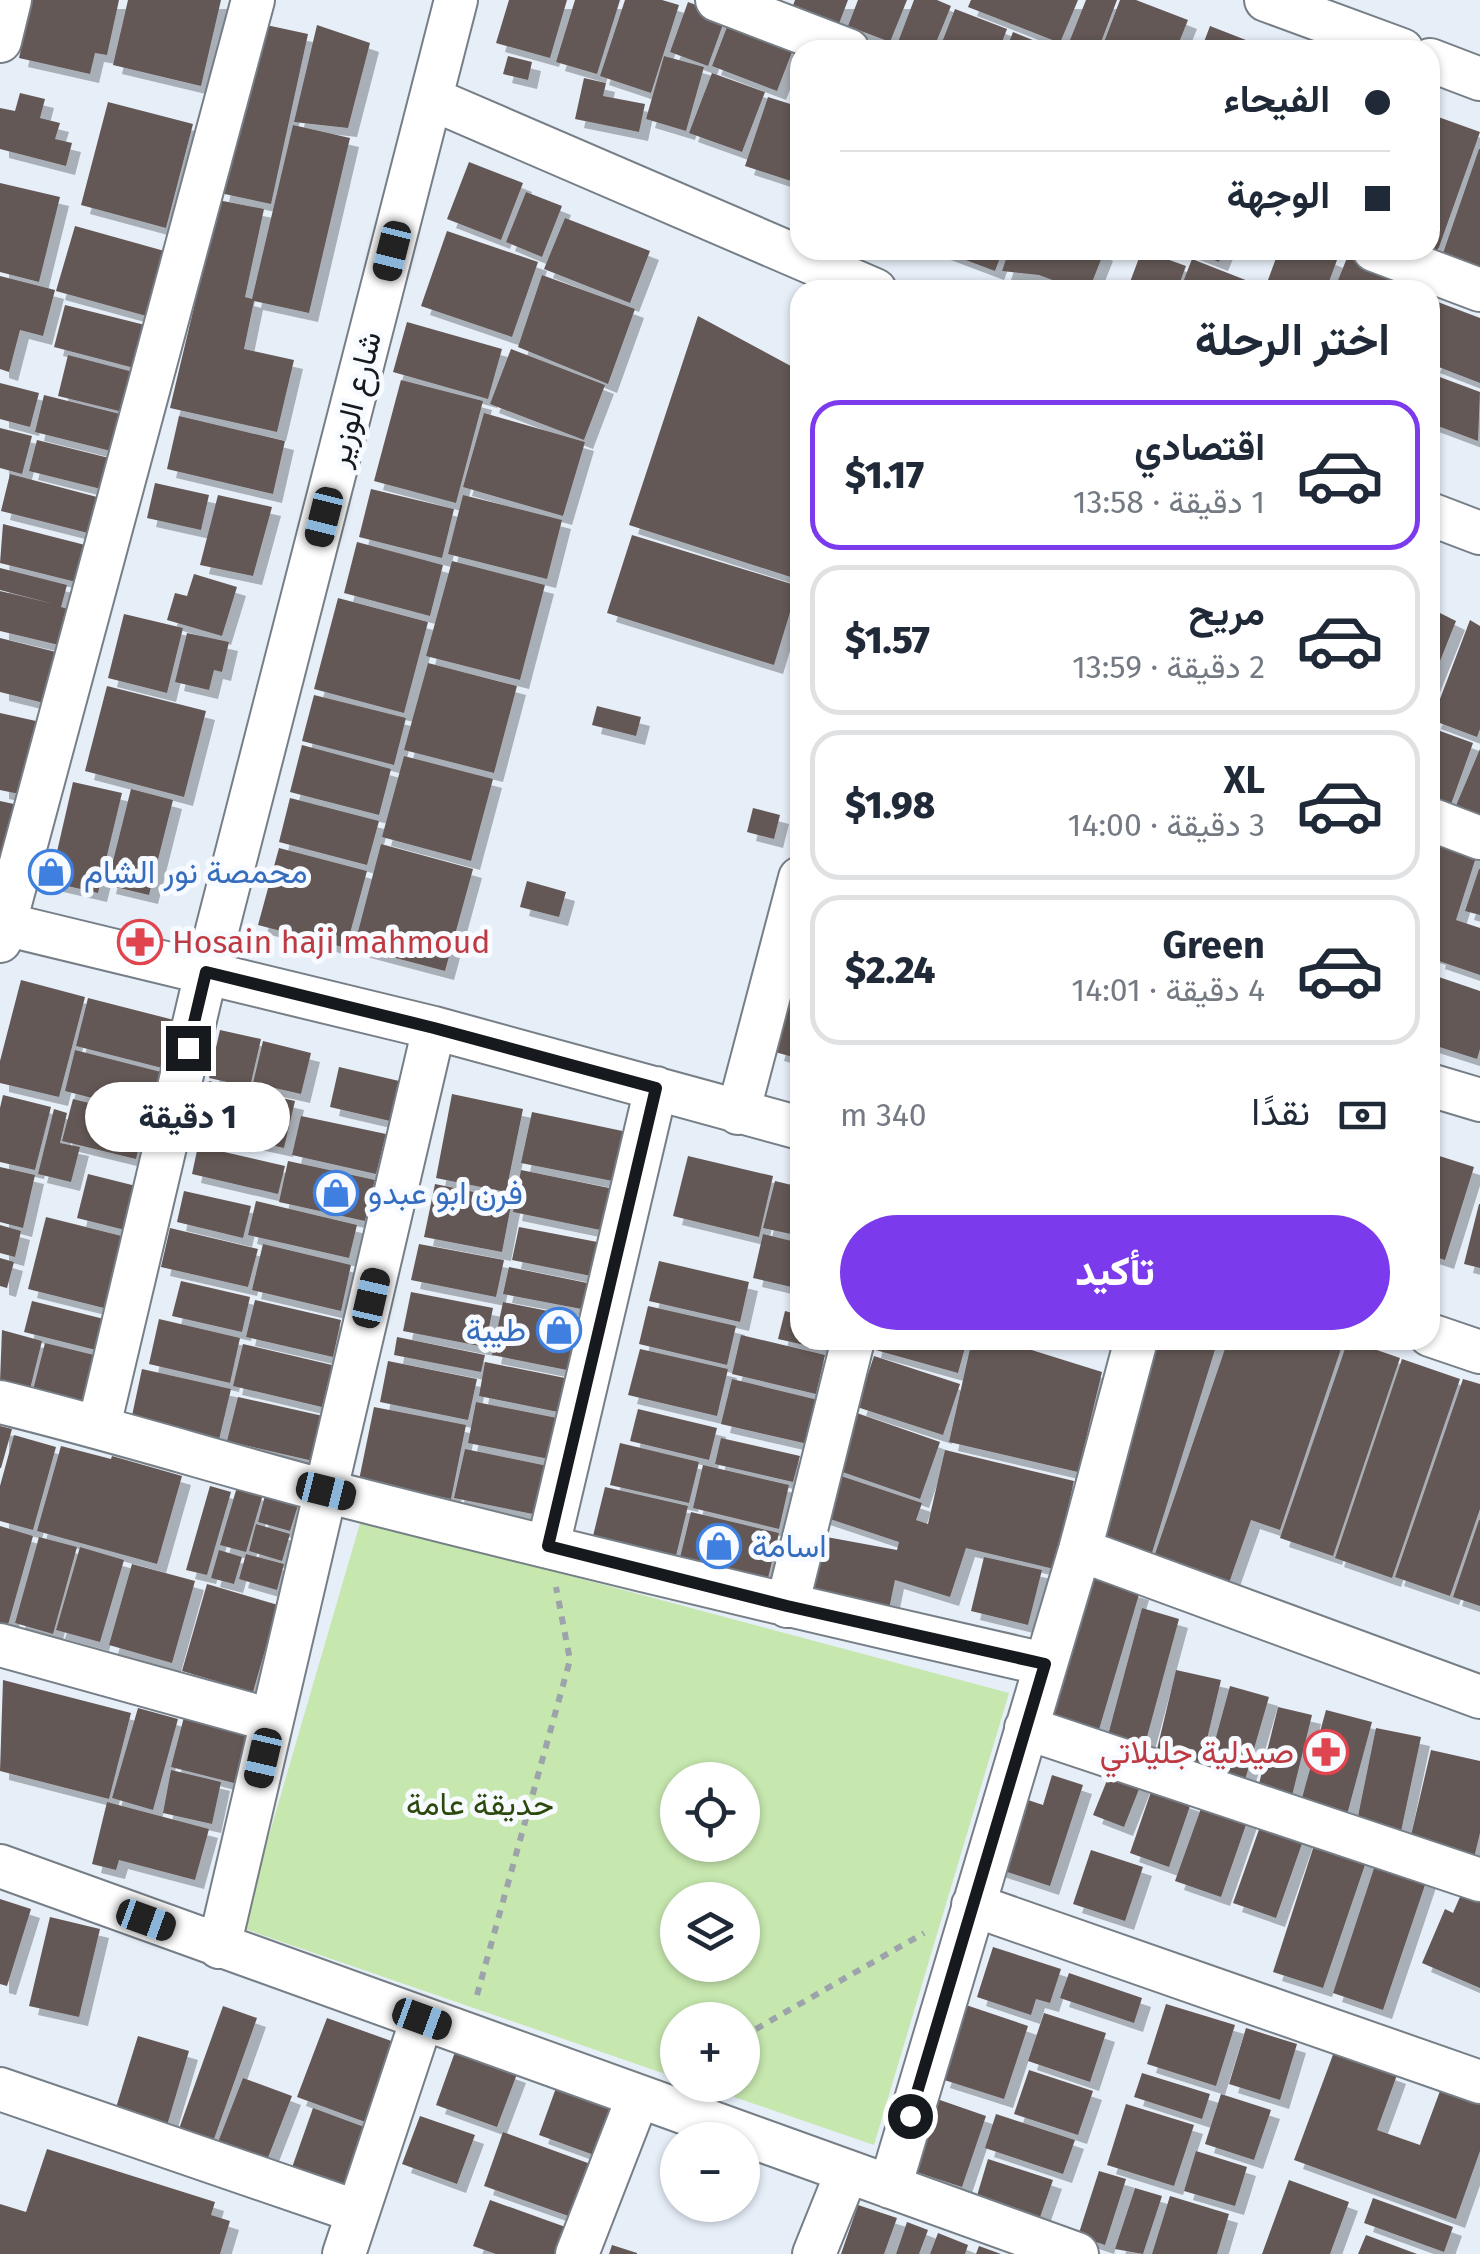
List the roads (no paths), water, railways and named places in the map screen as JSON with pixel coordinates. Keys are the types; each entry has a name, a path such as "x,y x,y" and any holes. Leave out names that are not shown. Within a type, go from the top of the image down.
{"street":[{"path":"0,41 10,0"},
{"path":"252,0 1,930 206,972 434,1028 790,1126"},
{"path":"716,0 822,40"},
{"path":"1266,0 1375,40"},
{"name":"شارع الوزير","path":"99,1426 206,972 432,100 444,2"},
{"path":"1440,64 1480,79"},
{"path":"432,100 790,254"},
{"path":"805,260 852,280"},
{"path":"1400,260 1480,290"},
{"path":"1440,518 1480,532"},
{"path":"1440,823 1480,838"},
{"path":"738,1113 790,922"},
{"path":"218,1947 434,1028"},
{"path":"1440,1086 1478,1092"},
{"path":"548,1546 656,1088"},
{"path":"1440,1338 1480,1352"},
{"path":"787,1606 851,1350"},
{"path":"890,2187 1080,1550 1133,1350"},
{"path":"0,1402 326,1491 787,1606 1045,1664"},
{"path":"1080,1550 1480,1697"},
{"path":"0,1645 272,1720"},
{"path":"1026,1728 1480,1880"},
{"path":"0,1866 890,2187 1054,2250"},
{"path":"973,1904 1480,2082"},
{"path":"344,2254 422,2019"},
{"path":"0,2089 358,2212"},
{"path":"577,2254 638,2097"},
{"path":"814,2254 847,2172"}],"place":[{"name":"محمصة نور الشام","path":"51,872"},
{"name":"Hosain haji mahmoud","path":"140,942"},
{"name":"فرن ابو عبدو","path":"336,1193"},
{"name":"طيبة","path":"559,1330"},
{"name":"اسامة","path":"719,1546"},
{"name":"صيدلية جليلاتي","path":"1326,1752"}],"park label":[{"name":"حديقة عامة","path":"480,1804"}]}
